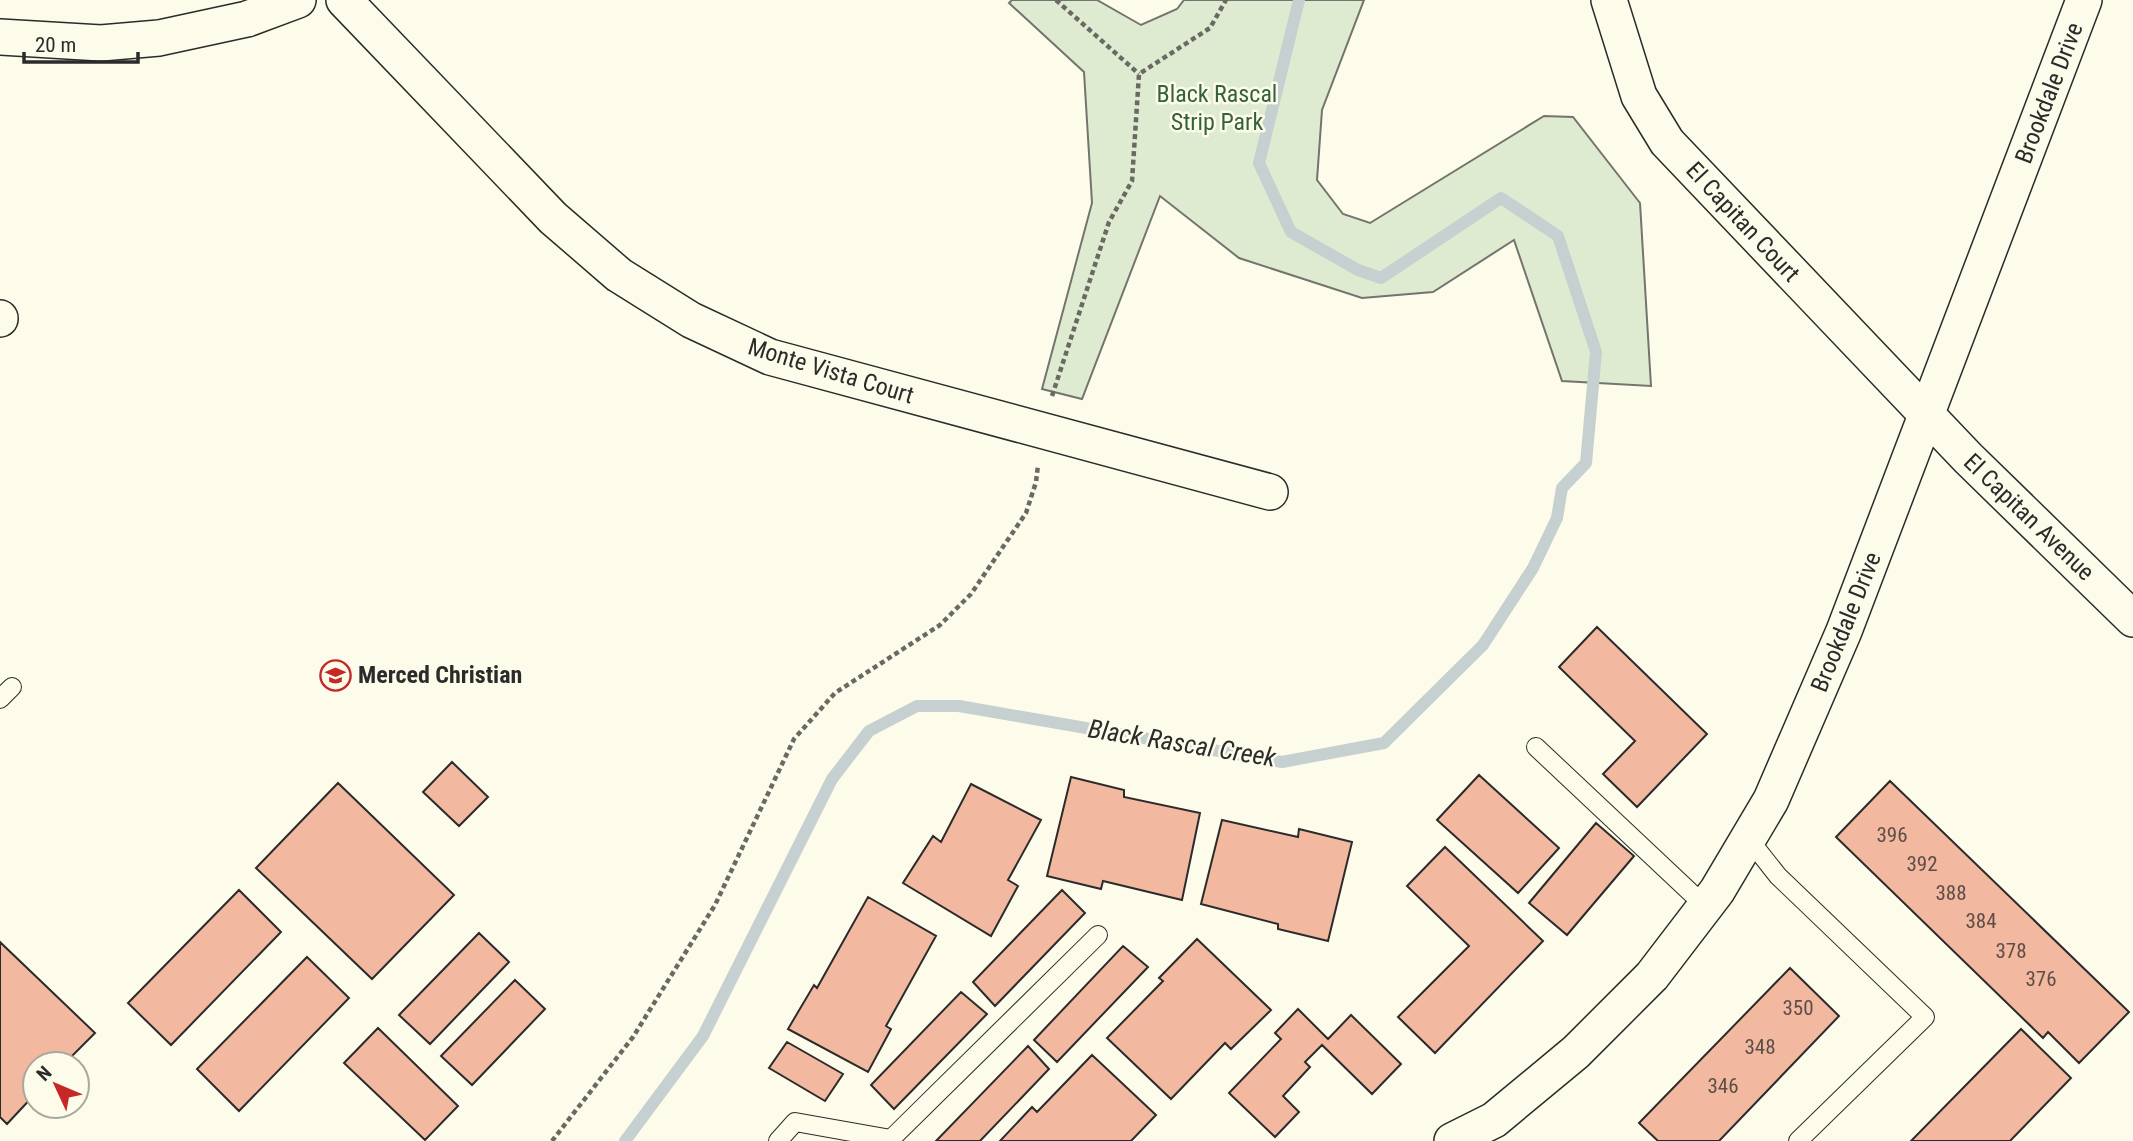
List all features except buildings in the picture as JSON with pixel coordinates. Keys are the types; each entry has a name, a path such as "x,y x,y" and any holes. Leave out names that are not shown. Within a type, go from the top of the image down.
{"street":[{"path":"0,37 101,43 159,38 247,19 298,0"},
{"name":"Monte Vista Court","path":"344,0 553,218 619,275 691,320 770,357 1270,492"},
{"name":"El Capitan Court","path":"1609,0 1639,96 1667,142 1872,359 1927,413"},
{"name":"Brookdale Drive","path":"1452,1141 1494,1120 1576,1052 1652,976 1717,891 1771,800 1844,631 2084,0"},
{"name":"El Capitan Avenue","path":"1927,413 1968,458 2133,619"}],"lane":[{"path":"1536,747 1705,906"},
{"path":"1748,838 1779,876 1926,1017 1798,1141"},
{"path":"778,1141 795,1122 892,1140 1098,935"}],"path":[{"path":"1056,0 1139,74"},
{"path":"1139,74 1210,28 1226,0"},
{"path":"1052,398 1109,222 1132,181 1139,74"},
{"path":"552,1141 633,1037 715,905 794,739 835,693 940,625 971,594 1026,513 1036,482"}],"green space":[{"name":"Black Rascal Strip Park","path":"1012,0 1097,0 1141,25 1177,9 1184,0 1364,0 1322,110 1317,180 1343,214 1370,223 1544,116 1573,117 1640,203 1651,386 1562,381 1514,240 1433,292 1362,298 1239,258 1160,196 1082,399 1042,389 1092,203 1084,72 1009,3"}],"waterway":[{"name":"Black Rascal Creek","path":"625,1141 703,1036 832,779 869,731 917,706 959,706 1282,762 1384,743 1483,645 1533,568 1557,518 1562,488 1586,463 1596,352 1558,236 1501,198 1381,278 1358,270 1291,232 1259,163 1299,0"}],"place":[{"name":"Merced Christian","path":"335,675"}]}
